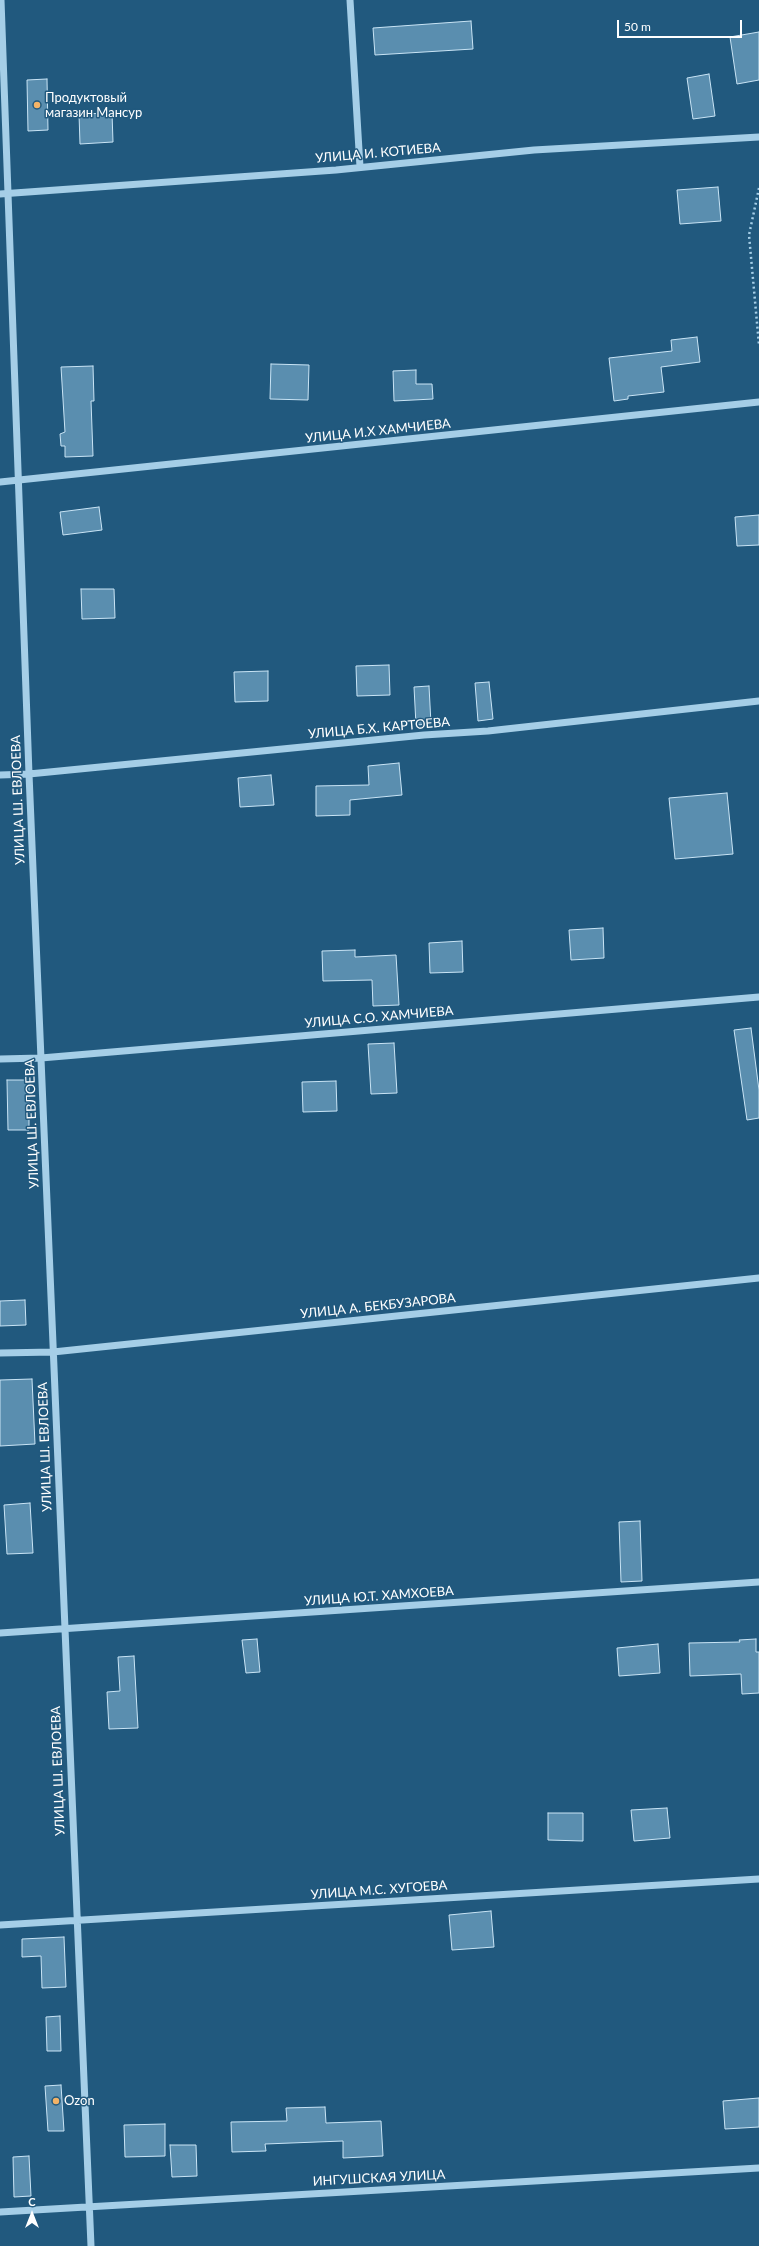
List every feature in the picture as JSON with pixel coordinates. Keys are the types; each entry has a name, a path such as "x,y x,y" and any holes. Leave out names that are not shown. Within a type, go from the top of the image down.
{"street":[{"name":"УЛИЦА Ш. ЕВЛОЕВА","path":"1,0 29,774 76,1921 91,2246"},
{"path":"350,0 360,167"},
{"name":"УЛИЦА И. КОТИЕВА","path":"0,194 360,167 534,150 759,137"},
{"name":"УЛИЦА И.Х ХАМЧИЕВА","path":"0,482 759,402"},
{"name":"УЛИЦА Б.Х. КАРТОЕВА","path":"0,775 29,774 424,735 488,731 759,701"},
{"name":"УЛИЦА С.О. ХАМЧИЕВА","path":"0,1059 41,1058 759,997"},
{"name":"УЛИЦА А. БЕКБУЗАРОВА","path":"0,1353 53,1352 759,1278"},
{"name":"УЛИЦА Ю.Т. ХАМХОЕВА","path":"0,1633 65,1630 759,1582"},
{"name":"УЛИЦА М.С. ХУГОЕВА","path":"0,1926 759,1879"},
{"name":"ИНГУШСКАЯ УЛИЦА","path":"0,2212 759,2168"}],"path":[{"path":"759,188 749,235 759,345"}],"building":[{"path":"471,21 473,49 375,55 373,28"},
{"path":"759,32 759,80 737,84 730,37"},
{"path":"709,74 715,116 693,119 687,78"},
{"name":"Продуктовый магазин Мансур","path":"47,79 48,130 28,131 27,80"},
{"path":"112,113 113,142 80,144 79,114"},
{"path":"718,187 721,221 680,224 677,190"},
{"path":"697,337 700,362 661,367 664,392 628,396 628,399 614,401 609,358 672,351 671,340"},
{"path":"271,364 309,365 308,400 270,399"},
{"path":"93,366 94,401 91,401 93,456 65,457 65,446 61,446 60,434 65,432 61,367"},
{"path":"416,370 416,384 432,384 433,399 394,401 393,371"},
{"path":"99,507 102,530 63,535 60,512"},
{"path":"759,515 759,545 737,546 735,517"},
{"path":"81,589 114,589 115,618 82,619"},
{"path":"389,665 390,695 357,696 356,666"},
{"path":"268,671 268,701 235,702 234,672"},
{"path":"489,682 493,719 478,721 475,683"},
{"path":"429,686 431,724 416,725 414,687"},
{"path":"399,763 402,795 350,800 350,815 316,816 316,786 369,785 368,766"},
{"path":"271,775 274,805 240,807 238,778"},
{"path":"727,793 733,854 675,859 669,798"},
{"path":"603,928 604,958 571,960 569,930"},
{"path":"462,941 463,972 430,973 429,943"},
{"path":"355,950 355,957 396,955 399,1005 373,1006 372,980 323,981 322,951"},
{"path":"751,1028 759,1090 759,1118 747,1120 734,1030"},
{"path":"394,1043 397,1093 371,1094 368,1044"},
{"path":"7,1080 29,1080 29,1130 8,1130"},
{"path":"336,1081 337,1111 303,1112 302,1082"},
{"path":"25,1300 26,1325 0,1326 0,1301"},
{"path":"32,1379 35,1444 0,1446 0,1380"},
{"path":"30,1503 33,1553 7,1554 4,1505"},
{"path":"640,1521 642,1581 621,1582 619,1522"},
{"path":"257,1639 260,1672 246,1673 242,1640"},
{"path":"756,1639 756,1652 759,1652 759,1693 742,1694 741,1674 690,1676 689,1643 740,1642 739,1640"},
{"path":"658,1644 660,1673 619,1676 617,1648"},
{"path":"134,1656 138,1728 109,1729 107,1692 120,1691 118,1657"},
{"path":"667,1808 670,1838 634,1841 631,1810"},
{"path":"548,1813 583,1813 583,1841 548,1840"},
{"path":"491,1911 494,1947 452,1950 449,1915"},
{"path":"64,1937 66,1987 42,1988 41,1956 22,1957 22,1939"},
{"path":"60,2016 61,2051 47,2051 46,2017"},
{"path":"61,2085 64,2131 48,2131 45,2086"},
{"path":"759,2098 759,2127 725,2129 723,2101"},
{"path":"325,2107 326,2123 381,2121 383,2156 343,2158 343,2141 265,2144 266,2151 232,2152 231,2122 287,2121 286,2108"},
{"path":"165,2124 165,2156 125,2157 124,2125"},
{"path":"170,2145 196,2145 197,2176 172,2177"},
{"path":"29,2156 31,2196 14,2197 13,2157"}],"place":[{"name":"Продуктовый магазин Мансур","path":"37,105"},
{"name":"Ozon","path":"56,2101"}]}
